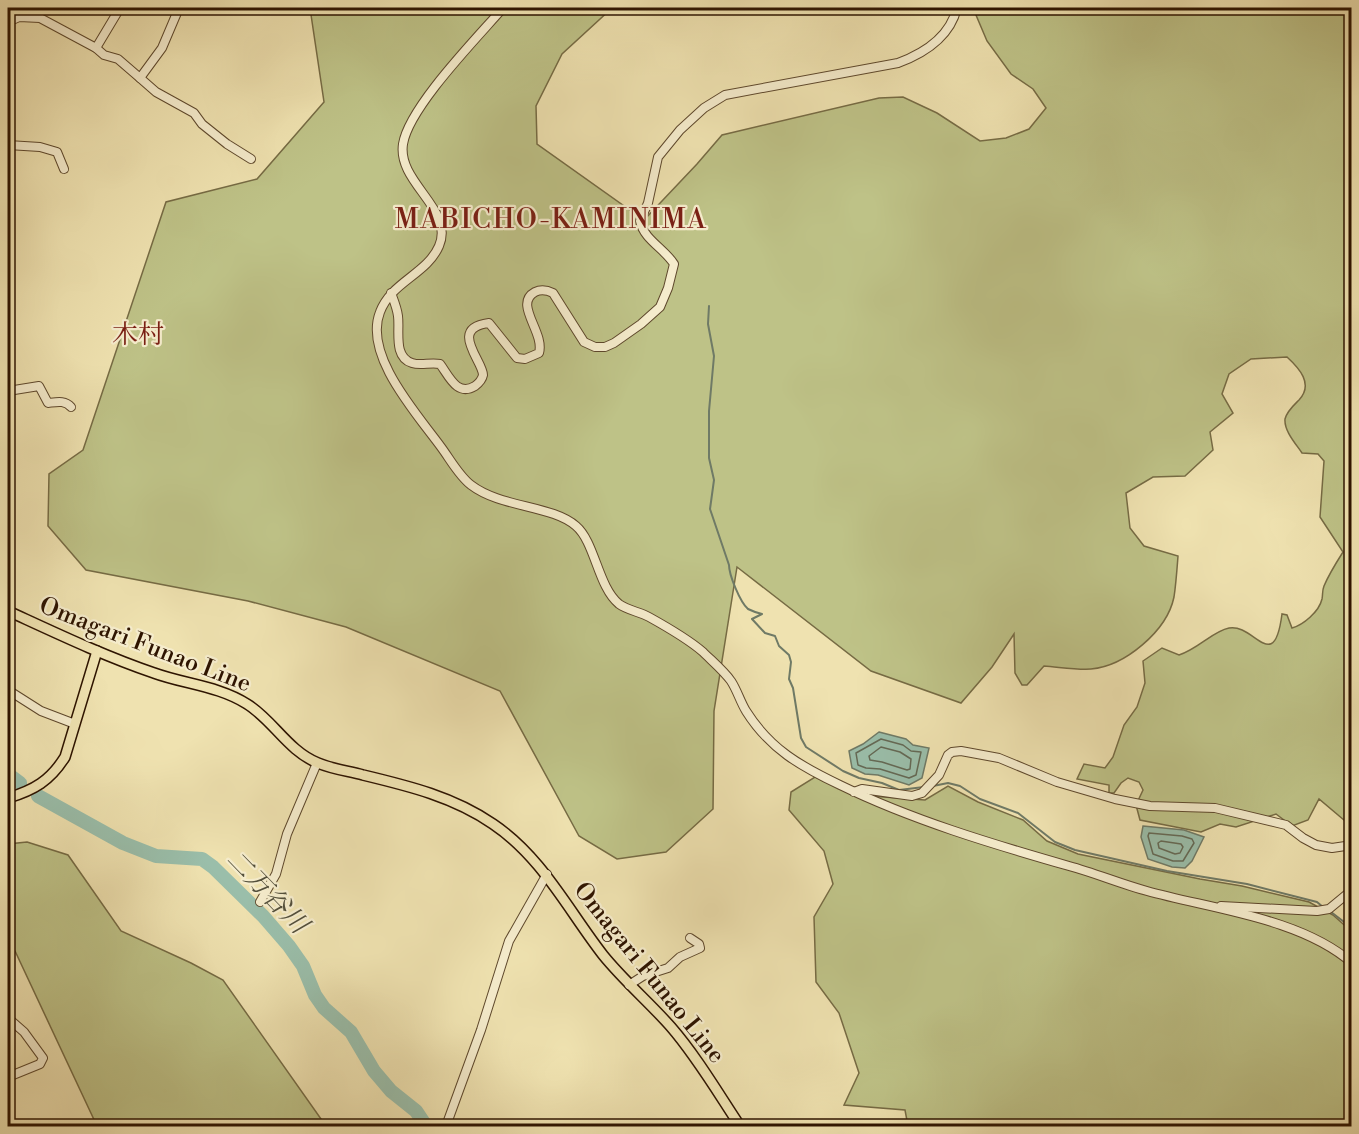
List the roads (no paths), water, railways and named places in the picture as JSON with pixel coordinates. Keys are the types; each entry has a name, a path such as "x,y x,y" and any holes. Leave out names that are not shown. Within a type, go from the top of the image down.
{"main road":[{"name":"Omagari Funao Line","path":"8,611 97,651 156,674 224,693 247,704 263,716 282,737 317,763 450,799 493,823 513,839 547,874 603,955 629,985 670,1025 692,1052 740,1126"},
{"path":"8,798 25,792 56,772 65,757 97,651"}],"street":[{"path":"96,48 120,8"},
{"path":"140,78 162,48 179,8"},
{"path":"503,8 434,89 408,126 402,148 407,169 434,210 442,227 440,245 428,263 391,293 379,312 376,334 384,363 402,393 470,485 517,506 561,516 579,528 603,580 618,603 650,618 700,650 730,680 746,711 771,742 791,760 854,792 1018,852 1074,867 1143,890 1286,926 1336,950 1352,963"},
{"path":"391,293 398,316 400,352 404,358 411,363 440,364 457,387 464,389 472,388 480,382 483,376 470,342 470,335 474,329 483,324 489,323 517,358 525,359 539,353 541,345 526,306 529,296 537,291 546,290 553,293 584,342 595,347 605,347 614,343 660,307 673,273 674,264 668,254 645,235 640,221 648,203 658,157 680,130 704,108 726,95 898,63 912,58 934,44 947,31 957,8"},
{"path":"8,22 19,17 40,18 104,54 118,59 156,92 194,113 202,124 251,159"},
{"path":"8,145 40,147 57,152 64,169"},
{"path":"8,391 39,386 48,403 62,402 71,407"},
{"path":"8,690 40,711 75,724"},
{"path":"854,792 862,789 912,796 922,793 939,775 948,754 961,751 999,758 1057,782 1114,799 1167,807 1215,808 1286,825 1316,845 1332,848 1352,845"},
{"path":"260,902 276,874 287,834 317,763"},
{"path":"446,1126 481,1030 509,942 547,874"},
{"path":"1204,906 1317,911 1329,909 1352,890"},
{"path":"629,985 643,976 668,968 680,957 700,948 699,944 690,938"},
{"path":"8,1018 24,1032 43,1058 40,1064 8,1077"}],"water":[{"path":"879,732 906,739 913,745 929,748 922,778 909,785 878,775 865,774 852,768 849,751"},
{"path":"1143,826 1184,830 1204,837 1192,861 1185,868 1172,867 1148,859 1141,837"}],"waterway":[{"path":"709,306 708,324 714,356 709,411 709,458 714,480 710,509 733,581 742,601 748,609 762,614 752,619 765,633 775,636 779,646 789,655 791,662 789,679 793,688 801,738 806,747 843,771 859,778 882,783 899,790 924,787"},
{"name":"二万谷川","path":"8,774 20,783"},
{"path":"933,786 948,783 960,786 980,799 1018,813 1055,842 1075,850 1167,871 1247,884 1317,902 1323,907"},
{"name":"二万谷川","path":"38,796 123,843 156,856 202,859 213,867 263,916 289,946 303,966 315,995 324,1008 351,1032 374,1071 391,1091 416,1111 426,1126"},
{"path":"1331,912 1352,928"}],"district":[{"name":"MABICHO-KAMINIMA","path":"551,220"},
{"name":"木村","path":"138,335"}]}
